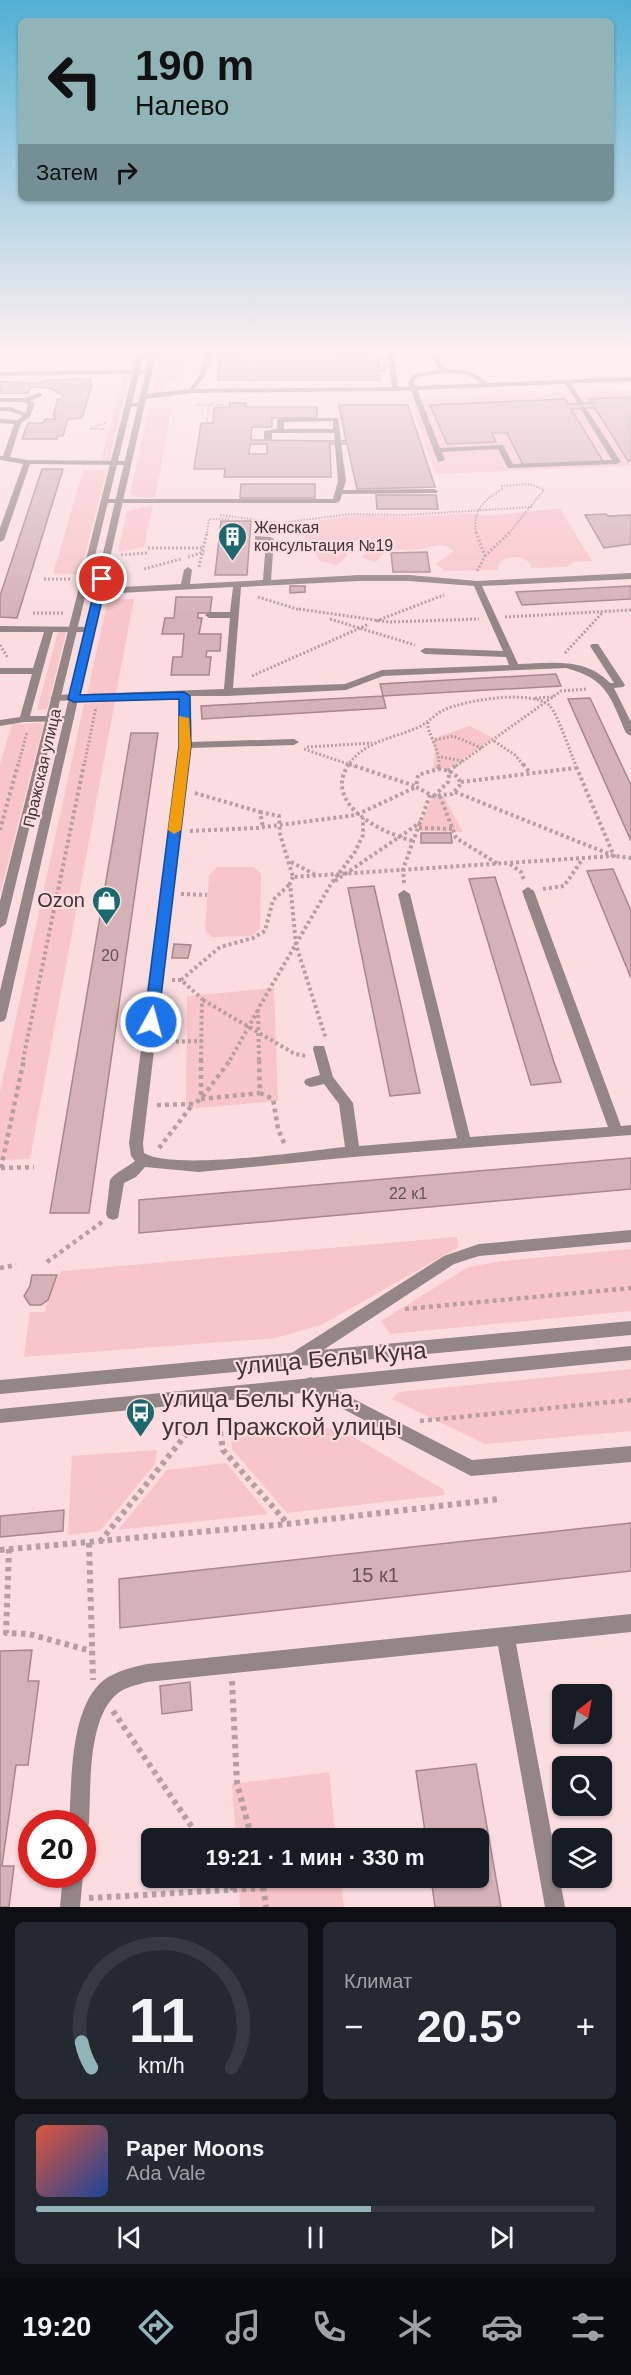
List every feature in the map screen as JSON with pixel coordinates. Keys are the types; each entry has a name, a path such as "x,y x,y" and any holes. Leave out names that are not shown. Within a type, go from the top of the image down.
{"street":[{"path":"9,438 3,458 27,462 128,463"},
{"name":"Пражская улица","path":"0,924 120,438"},
{"name":"Пражская улица","path":"0,1018 134,438"},
{"path":"105,501 336,501 342,481 338,438"},
{"path":"432,438 441,460"},
{"path":"436,450 500,447 511,466 617,462 602,438"},
{"path":"0,540 27,462"},
{"path":"339,492 434,491"},
{"path":"258,538 270,539 267,583"},
{"path":"185,587 188,570"},
{"path":"82,592 378,578 474,580 631,576"},
{"path":"474,580 514,665"},
{"path":"228,693 237,585"},
{"path":"209,615 234,615"},
{"path":"0,629 90,630"},
{"path":"26,721 35,671 49,629"},
{"path":"595,646 620,685 608,686"},
{"path":"424,651 463,651 477,655 509,654"},
{"path":"56,698 184,696 346,687 382,673 605,662"},
{"path":"566,665 595,674 608,686 631,731"},
{"path":"0,671 35,671"},
{"path":"184,696 185,746 136,1143 138,1156 149,1164 199,1167 353,1152 631,1130"},
{"path":"0,723 50,718 69,719"},
{"path":"185,746 294,742"},
{"path":"528,890 616,1131"},
{"path":"404,894 465,1143"},
{"path":"321,1055 327,1078 346,1103 353,1152"},
{"path":"311,1082 327,1078"},
{"path":"112,1214 117,1180 131,1173 144,1160"},
{"path":"295,1360 449,1260 479,1250 631,1236"},
{"name":"улица Белы Куна","path":"0,1388 631,1328"},
{"name":"улица Белы Куна","path":"0,1416 631,1353"},
{"path":"310,1384 471,1468 631,1454"},
{"path":"80,1810 90,1715 110,1686 127,1678 147,1672 631,1623"},
{"path":"505,1635 555,1907"},
{"path":"70,1903 72,1888"}],"path":[{"path":"474,580 485,556 519,523 544,490 530,484 508,485 484,499 474,517 473,531 485,556"},
{"path":"188,570 201,567 209,519 280,523 351,514 406,515 532,507"},
{"path":"210,512 236,519"},
{"path":"148,548 204,548"},
{"path":"144,569 204,552"},
{"path":"131,553 147,553"},
{"path":"44,579 74,579 72,585"},
{"path":"243,681 359,628 446,594"},
{"path":"254,595 413,644 424,651"},
{"path":"33,613 64,613 68,602"},
{"path":"496,617 631,610"},
{"path":"564,654 603,612"},
{"path":"335,619 372,623 431,623 481,619"},
{"path":"403,869 431,796 448,782 449,771 546,704 561,691 608,686"},
{"path":"554,697 461,704 444,710 428,722 373,743 298,747 416,787 431,796 455,792 614,856"},
{"path":"34,1167 0,1168 98,698"},
{"path":"528,699 551,707 614,856"},
{"path":"0,831 26,721"},
{"path":"428,722 427,727 441,757 438,769"},
{"path":"435,740 453,736 482,748"},
{"path":"493,740 515,754 530,773"},
{"path":"373,743 349,764 342,775 340,788 350,805 361,817 400,838 414,841"},
{"path":"441,757 463,761"},
{"path":"416,787 415,779 420,773 438,769 449,771 461,782 575,768"},
{"path":"455,792 461,782"},
{"path":"174,831 263,827 361,817 416,787"},
{"path":"179,793 198,793 279,816 280,834 293,877 273,900 265,931 253,938 220,947 181,980"},
{"path":"440,796 441,806 455,829 456,838 500,865"},
{"path":"260,812 263,827"},
{"path":"144,1160 167,1141 236,1052 258,1009 331,884 360,843 361,817"},
{"path":"331,884 421,822"},
{"path":"418,828 455,829"},
{"path":"293,877 582,860 614,856 631,858"},
{"path":"509,864 521,872 528,890 564,886 582,860"},
{"path":"290,861 318,876"},
{"path":"156,979 181,980 202,999 295,1054 321,1055 328,1045 296,945 290,883"},
{"path":"167,894 207,895"},
{"path":"201,1099 202,999"},
{"path":"258,1009 260,1093"},
{"path":"149,1043 202,1041"},
{"path":"201,1099 260,1093 273,1099 286,1159"},
{"path":"141,1106 194,1104"},
{"path":"47,1262 112,1214"},
{"path":"0,1268 16,1265"},
{"path":"403,1309 631,1288"},
{"path":"420,1421 631,1400"},
{"path":"219,1422 222,1450 287,1524"},
{"path":"100,1542 194,1425"},
{"path":"0,1550 287,1524 499,1499"},
{"path":"89,1543 91,1678 193,1828"},
{"path":"9,1549 6,1633 29,1634 91,1652"},
{"path":"231,1665 237,1783 249,1828"},
{"path":"70,1903 264,1888 266,1907"}],"shaded area":[{"path":"107,438 114,438 109,461 101,460"},
{"path":"142,438 166,438 155,498 137,497 130,494"},
{"path":"423,438 631,438 631,466 436,474"},
{"path":"83,470 107,470 80,574 53,574"},
{"path":"153,505 144,547 118,552 127,511"},
{"path":"560,508 592,561 574,562 566,567 531,568 527,561 512,557 501,561 497,570 445,571 436,564 454,551 446,546 439,545 414,550 387,550 376,562 362,558 366,552 362,541 352,541 348,544 347,556 337,565 320,561 298,524 355,515 410,517 469,513 488,516"},
{"path":"108,599 134,599 116,694 87,695"},
{"path":"58,632 66,632 47,709 37,710"},
{"path":"115,701 30,1159 0,1160 0,1092 84,704"},
{"path":"44,723 0,894 0,764 12,724"},
{"path":"470,726 493,738 448,769 433,768 435,752 432,739"},
{"path":"432,797 444,797 463,832 419,831"},
{"path":"217,867 254,867 261,874 260,929 251,936 212,937 205,930 209,875"},
{"path":"274,988 278,1101 186,1109 187,996"},
{"path":"457,1237 459,1247 321,1325 276,1338 24,1357 30,1312 45,1312 49,1292 62,1271"},
{"path":"631,1249 631,1311 390,1334 381,1321 468,1267 503,1261"},
{"path":"631,1369 631,1431 485,1444 392,1399 399,1392"},
{"path":"273,1425 318,1425 350,1435 443,1489 445,1495 287,1513 232,1449 231,1432"},
{"path":"157,1450 155,1464 100,1531 68,1535 72,1456"},
{"path":"226,1463 268,1514 118,1530 167,1470"},
{"path":"329,1772 335,1828 235,1828 232,1784"},
{"path":"239,1888 342,1888 344,1907 240,1907"}],"building":[{"path":"22,438 57,438 57,439"},
{"path":"199,438 346,441 345,438 419,438 435,487 357,489 347,444 330,444 331,477 224,477 225,469 194,469","holes":["250,444 267,444 267,454 249,454"]},
{"path":"444,438 494,438 496,442 447,444"},
{"path":"509,438 589,438 603,461 523,465"},
{"path":"614,438 631,438 631,460 628,461"},
{"path":"42,469 63,469 17,618 0,617 0,596"},
{"path":"241,484 315,484 315,498 240,498"},
{"path":"376,495 436,495 438,509 377,509"},
{"path":"606,514 608,516 631,515 631,544 604,548 585,515"},
{"name":"Женская консультация №19","path":"221,521 251,521 247,575 215,575"},
{"path":"427,552 430,572 393,572 391,553"},
{"path":"290,586 305,586 305,592 290,593"},
{"path":"631,586 631,599 522,605 516,592"},
{"path":"176,597 212,597 210,613 198,613 198,618 202,618 199,634 221,634 220,651 207,651 206,657 211,657 209,675 171,675 173,657 182,657 184,634 162,634 165,618 174,618"},
{"path":"556,674 561,686 383,696 380,684"},
{"path":"383,696 386,708 202,719 201,706"},
{"path":"590,698 631,785 631,841 568,699"},
{"path":"131,733 158,733 89,1213 50,1213"},
{"path":"421,833 451,833 452,843 421,843"},
{"path":"613,869 631,911 631,978 587,871"},
{"path":"495,877 561,1082 531,1085 469,879"},
{"path":"374,886 420,1093 390,1096 348,888"},
{"path":"174,944 191,945 188,958 172,958"},
{"path":"631,1158 631,1189 139,1233 139,1200"},
{"path":"32,1275 57,1275 48,1300 41,1305 30,1305 24,1296 30,1286"},
{"path":"64,1510 63,1531 0,1537 0,1516"},
{"path":"631,1523 631,1571 120,1628 119,1579"},
{"path":"32,1650 28,1681 39,1681 28,1765 16,1765 2,1866 14,1866 9,1907 0,1907 0,1651"},
{"path":"190,1682 192,1710 162,1714 160,1686"},
{"path":"476,1764 487,1828 424,1828 416,1771"},
{"path":"489,1838 501,1907 435,1907 432,1888 489,1888"}],"slow traffic":[{"path":"174,830 185,746 183,718"}],"place":[{"name":"Женская консультация №19","path":"233,562"},
{"name":"Ozon","path":"106,926"},
{"name":"улица Белы Куна, угол Пражской улицы","path":"141,1438"}],"route":[{"path":"102,579 74,699 184,696 185,746 151,1022"}]}
